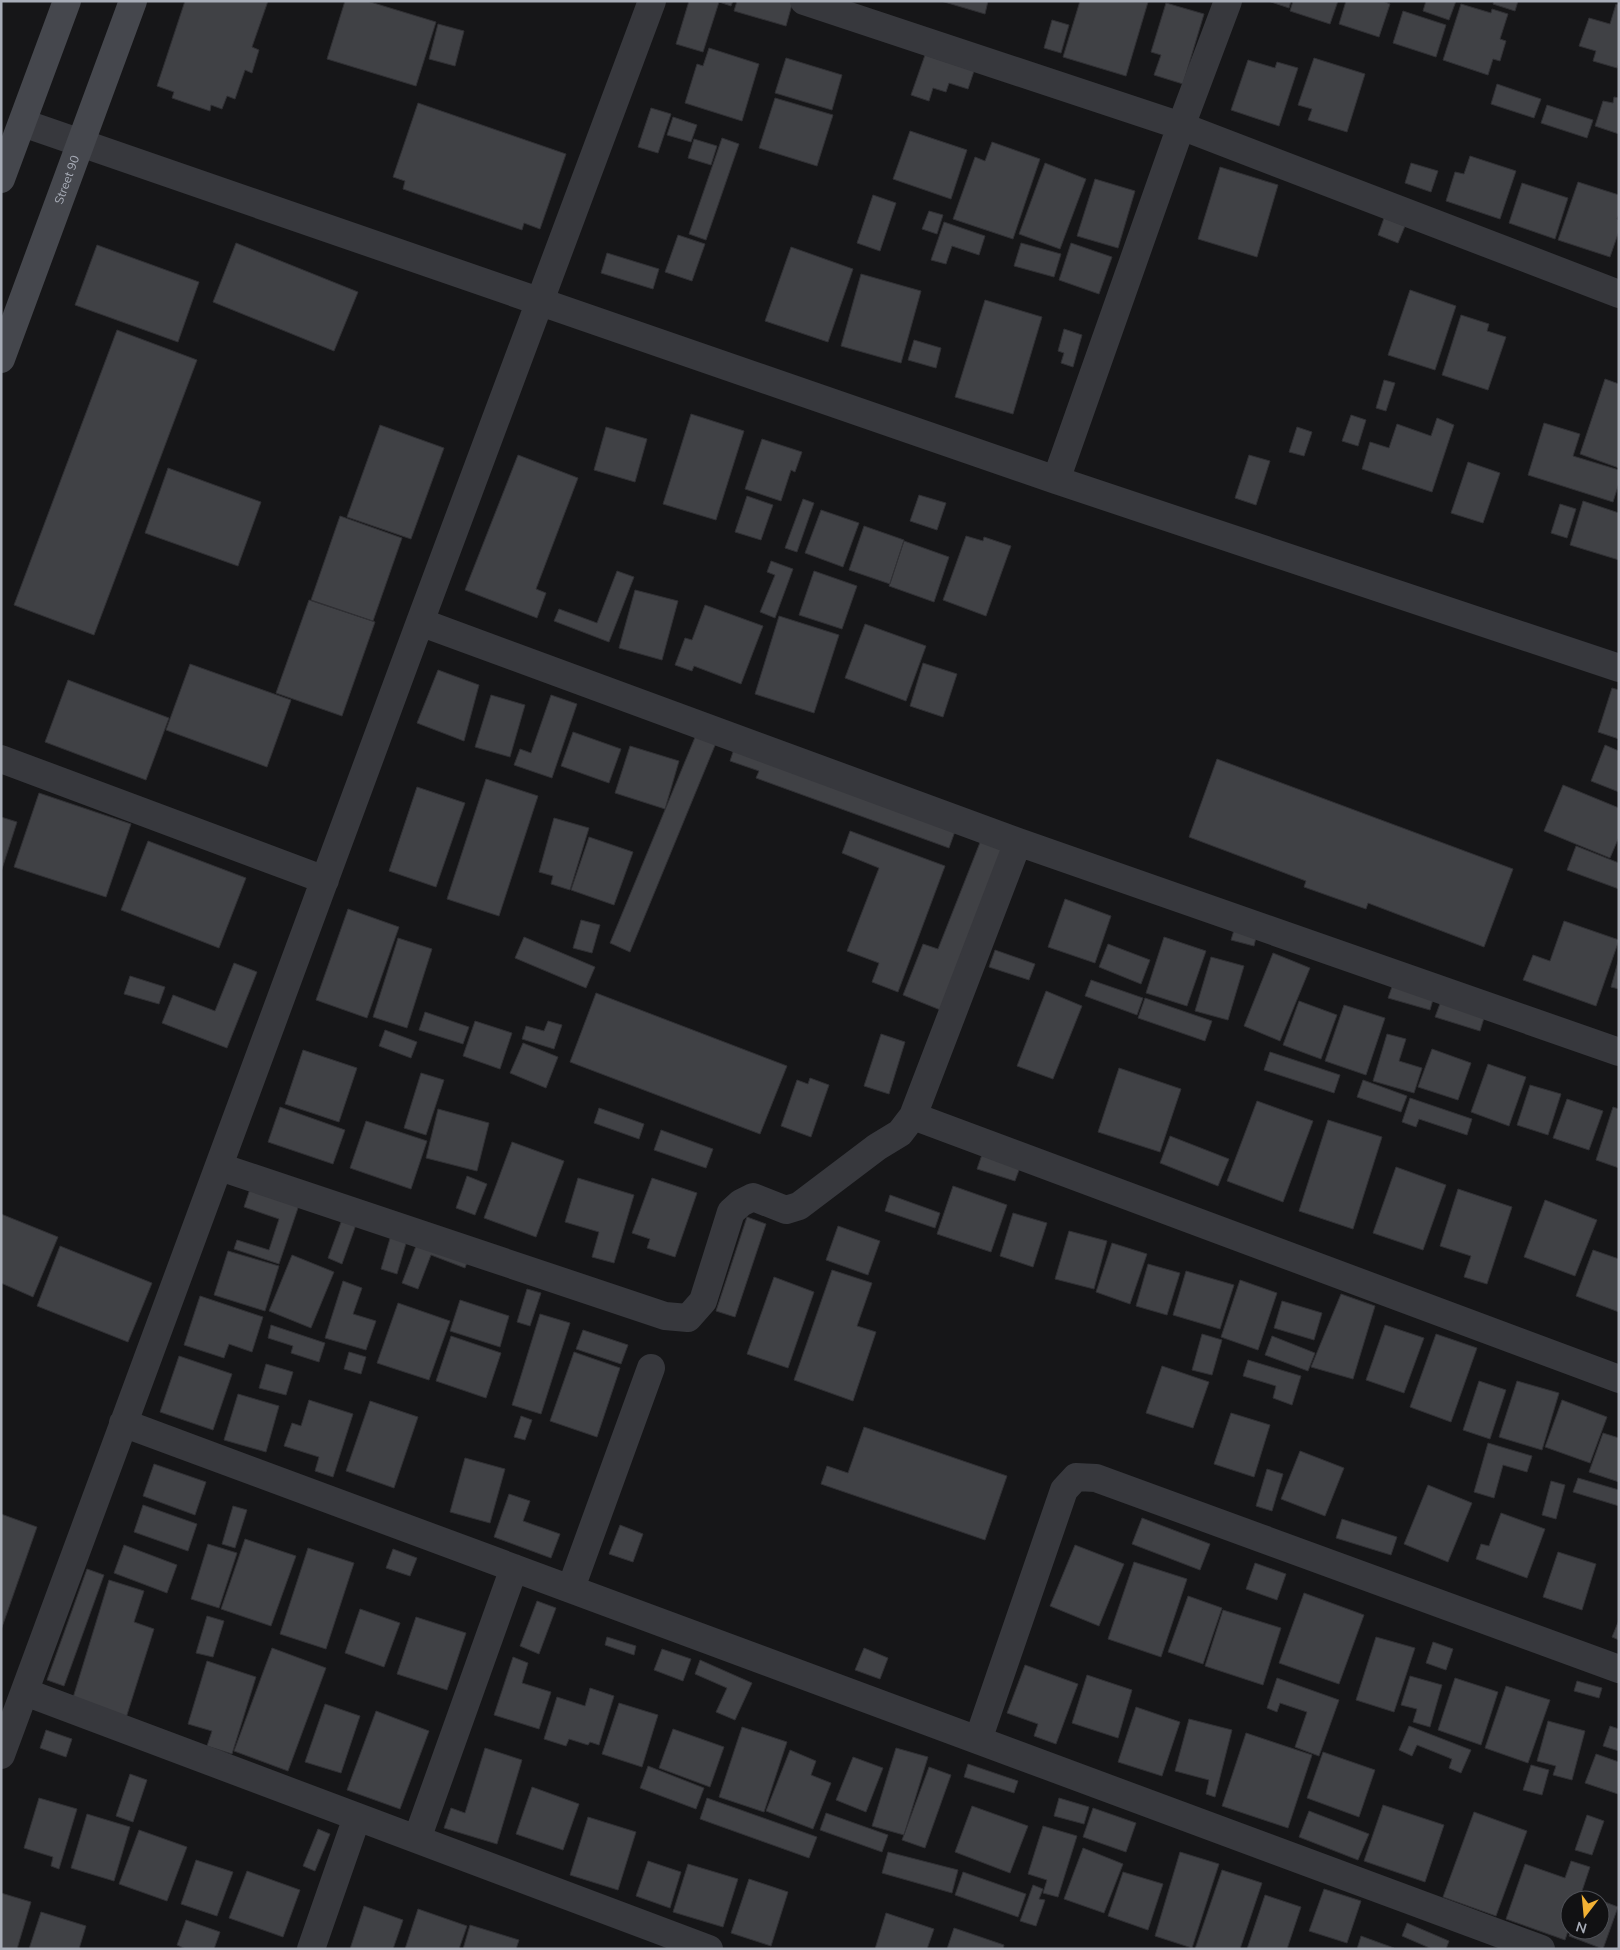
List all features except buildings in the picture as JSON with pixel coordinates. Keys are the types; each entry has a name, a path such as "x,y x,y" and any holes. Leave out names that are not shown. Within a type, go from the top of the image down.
{"main road":[{"path":"1,179 67,1"},
{"name":"Street 90","path":"1,359 133,1"}],"street":[{"path":"1,1754 652,1"},
{"path":"804,1 1181,126 1619,294"},
{"path":"1056,480 1181,126 1228,1"},
{"path":"23,123 1056,480 1619,668"},
{"path":"420,622 1018,842 1619,1052"},
{"path":"1,759 325,880"},
{"path":"220,1167 665,1316 688,1318 703,1302 731,1212 741,1203 753,1198 786,1210 799,1206 878,1147 900,1133 913,1116 1018,842"},
{"path":"913,1116 1619,1379"},
{"path":"571,1588 651,1368"},
{"path":"123,1422 1541,1949"},
{"path":"978,1740 1064,1490 1076,1477 1096,1478 1619,1669"},
{"path":"417,1839 514,1568"},
{"path":"25,1692 709,1949"},
{"path":"311,1949 357,1817"}]}
